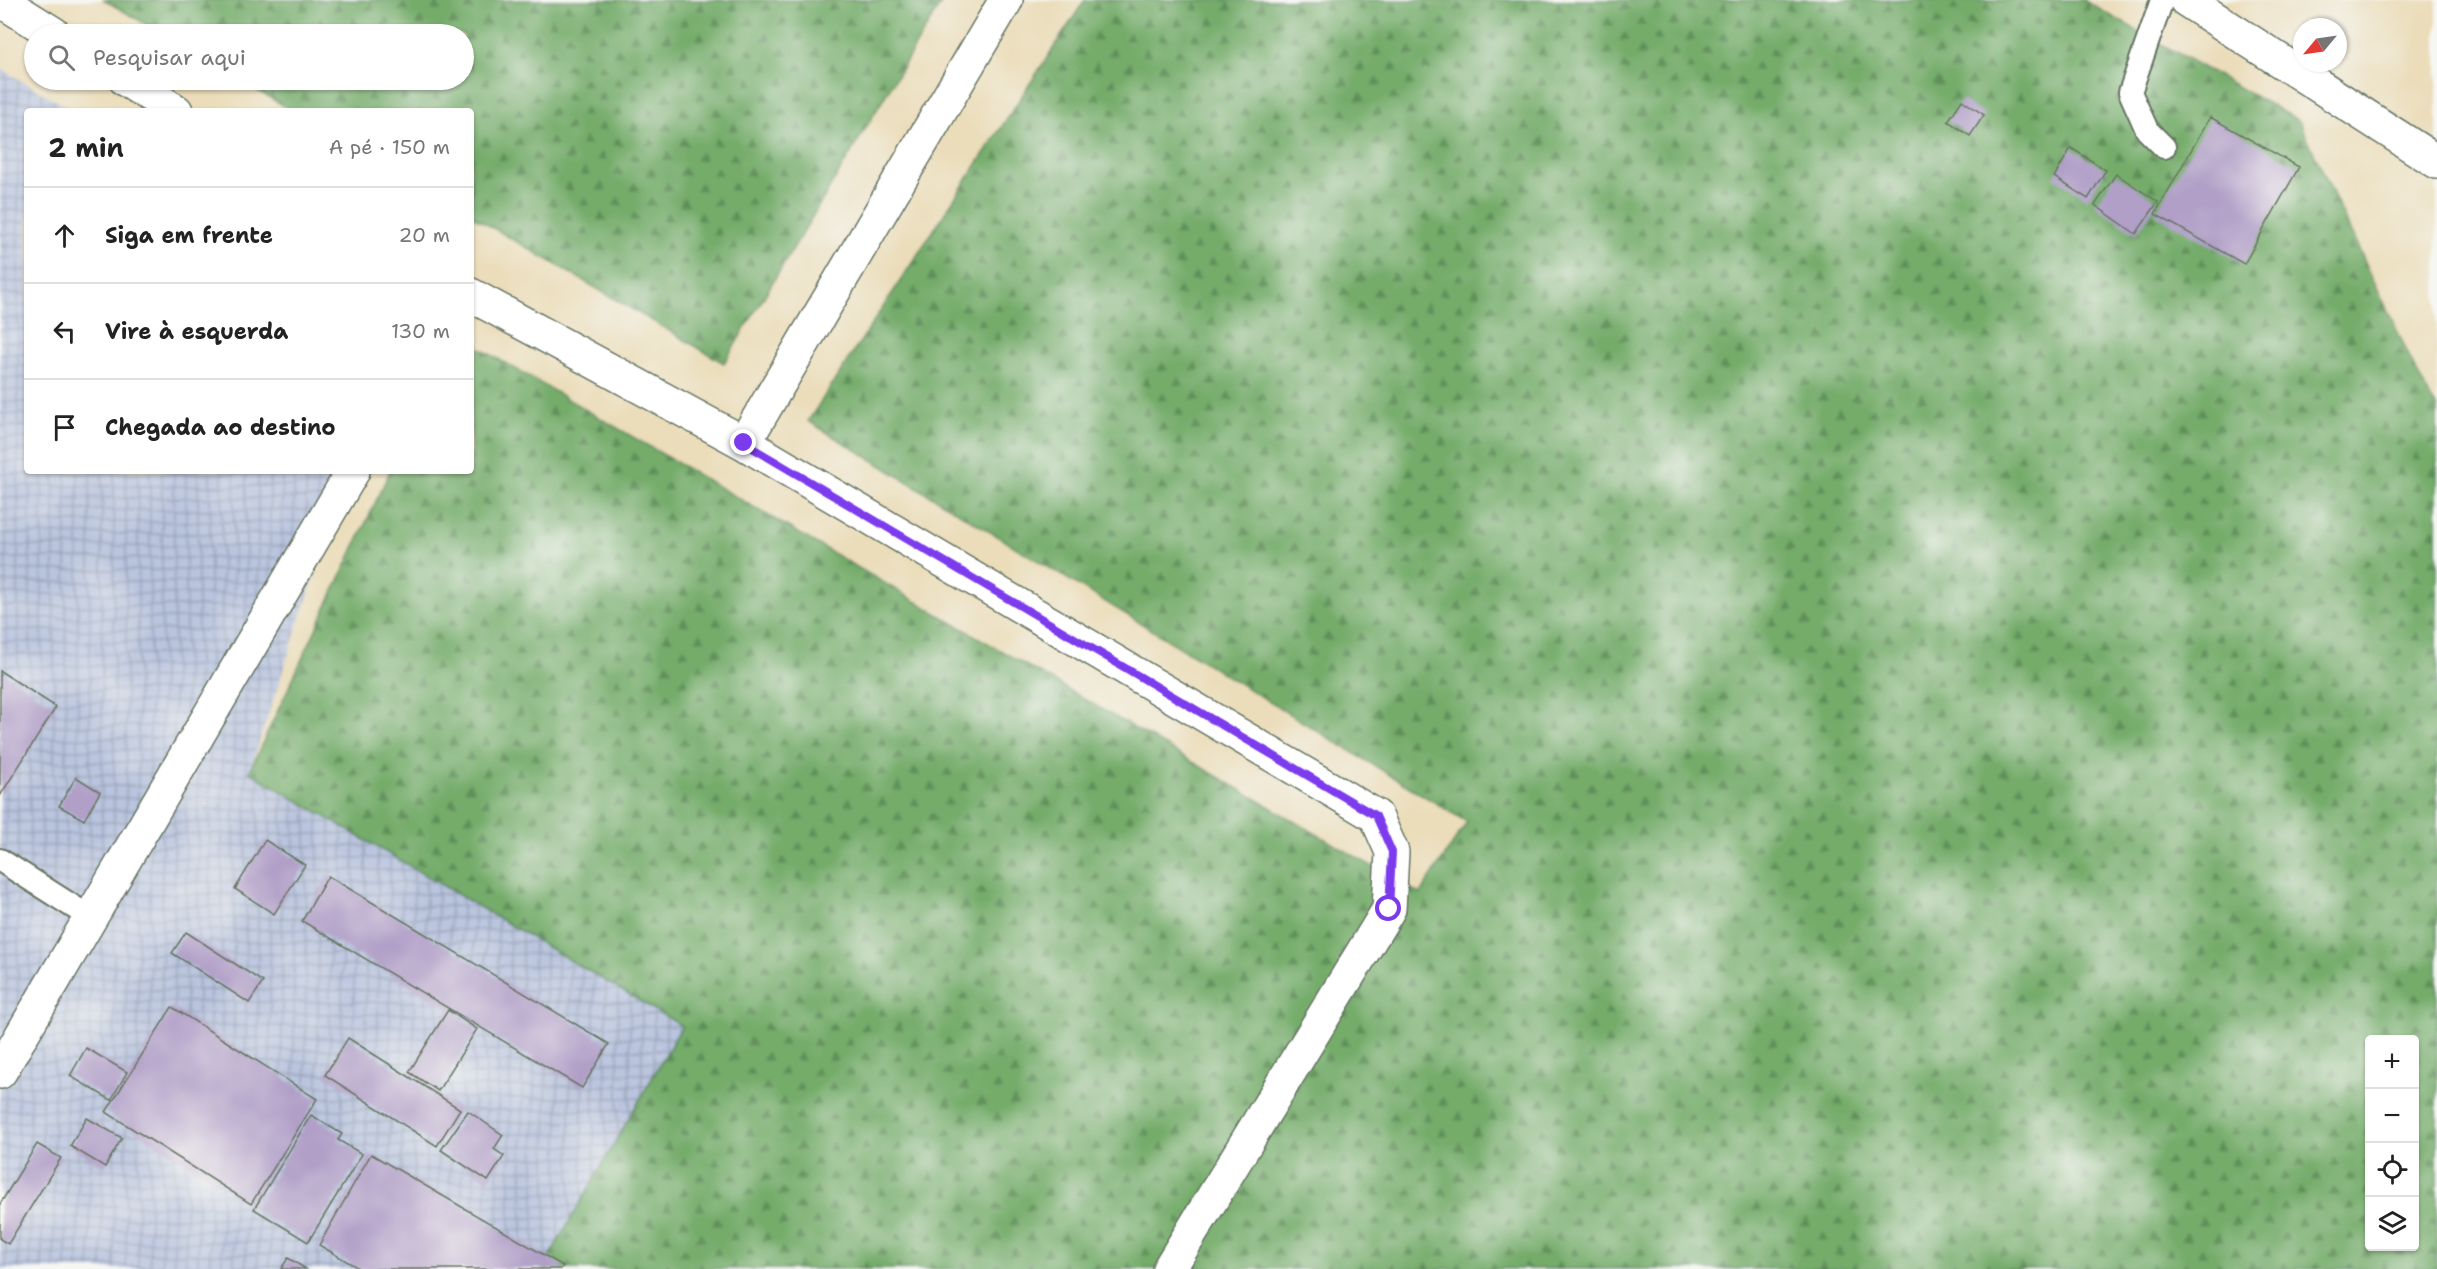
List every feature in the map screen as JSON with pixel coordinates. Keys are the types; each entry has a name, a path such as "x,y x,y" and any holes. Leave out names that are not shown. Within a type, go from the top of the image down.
{"street":[{"path":"0,0 38,24"},
{"path":"744,443 1006,0"},
{"path":"2186,0 2437,162"},
{"path":"142,90 171,108"},
{"path":"474,297 744,443 1376,816 1392,852 1389,909 1169,1269"},
{"path":"0,1072 351,474"}],"lane":[{"path":"2162,0 2130,92 2147,130 2164,147"},
{"path":"0,860 91,918"}],"shaded area":[{"path":"0,68 24,82 24,90 37,90 68,108 24,108 24,474 349,474 249,772 682,1026 542,1269 0,1269"}],"green space":[{"path":"104,0 943,0 724,363 474,217 474,108 288,108 256,90 474,90 474,24 146,24"},
{"path":"1085,0 2083,0 2299,121 2418,375 2437,409 2437,1269 542,1269 682,1026 249,772 389,474 474,474 474,345 1420,894 1467,822 808,421"}],"building":[{"path":"1962,100 1984,115 1970,136 1948,121"},
{"path":"2210,117 2299,167 2244,264 2155,214"},
{"path":"2071,148 2106,170 2088,199 2054,177"},
{"path":"2116,174 2158,202 2136,234 2095,205"},
{"path":"0,671 56,707 0,796"},
{"path":"76,777 100,792 84,820 59,806"},
{"path":"265,840 305,865 274,914 235,889"},
{"path":"328,876 609,1044 582,1088 302,921"},
{"path":"186,932 263,982 249,1003 172,953"},
{"path":"172,1007 317,1099 251,1204 106,1112"},
{"path":"448,1010 477,1029 438,1091 409,1072"},
{"path":"348,1038 460,1109 437,1146 325,1075"},
{"path":"86,1048 127,1072 111,1100 70,1076"},
{"path":"468,1111 503,1135 494,1149 504,1156 488,1181 441,1150"},
{"path":"311,1115 342,1134 338,1140 362,1154 308,1242 254,1209"},
{"path":"87,1118 122,1138 105,1167 70,1146"},
{"path":"37,1144 61,1158 8,1244 0,1239 0,1204"},
{"path":"371,1154 563,1266 561,1269 360,1269 319,1245"},
{"path":"288,1258 306,1269 281,1269"}],"route":[{"path":"744,443 1376,816 1392,852 1389,909"}]}
